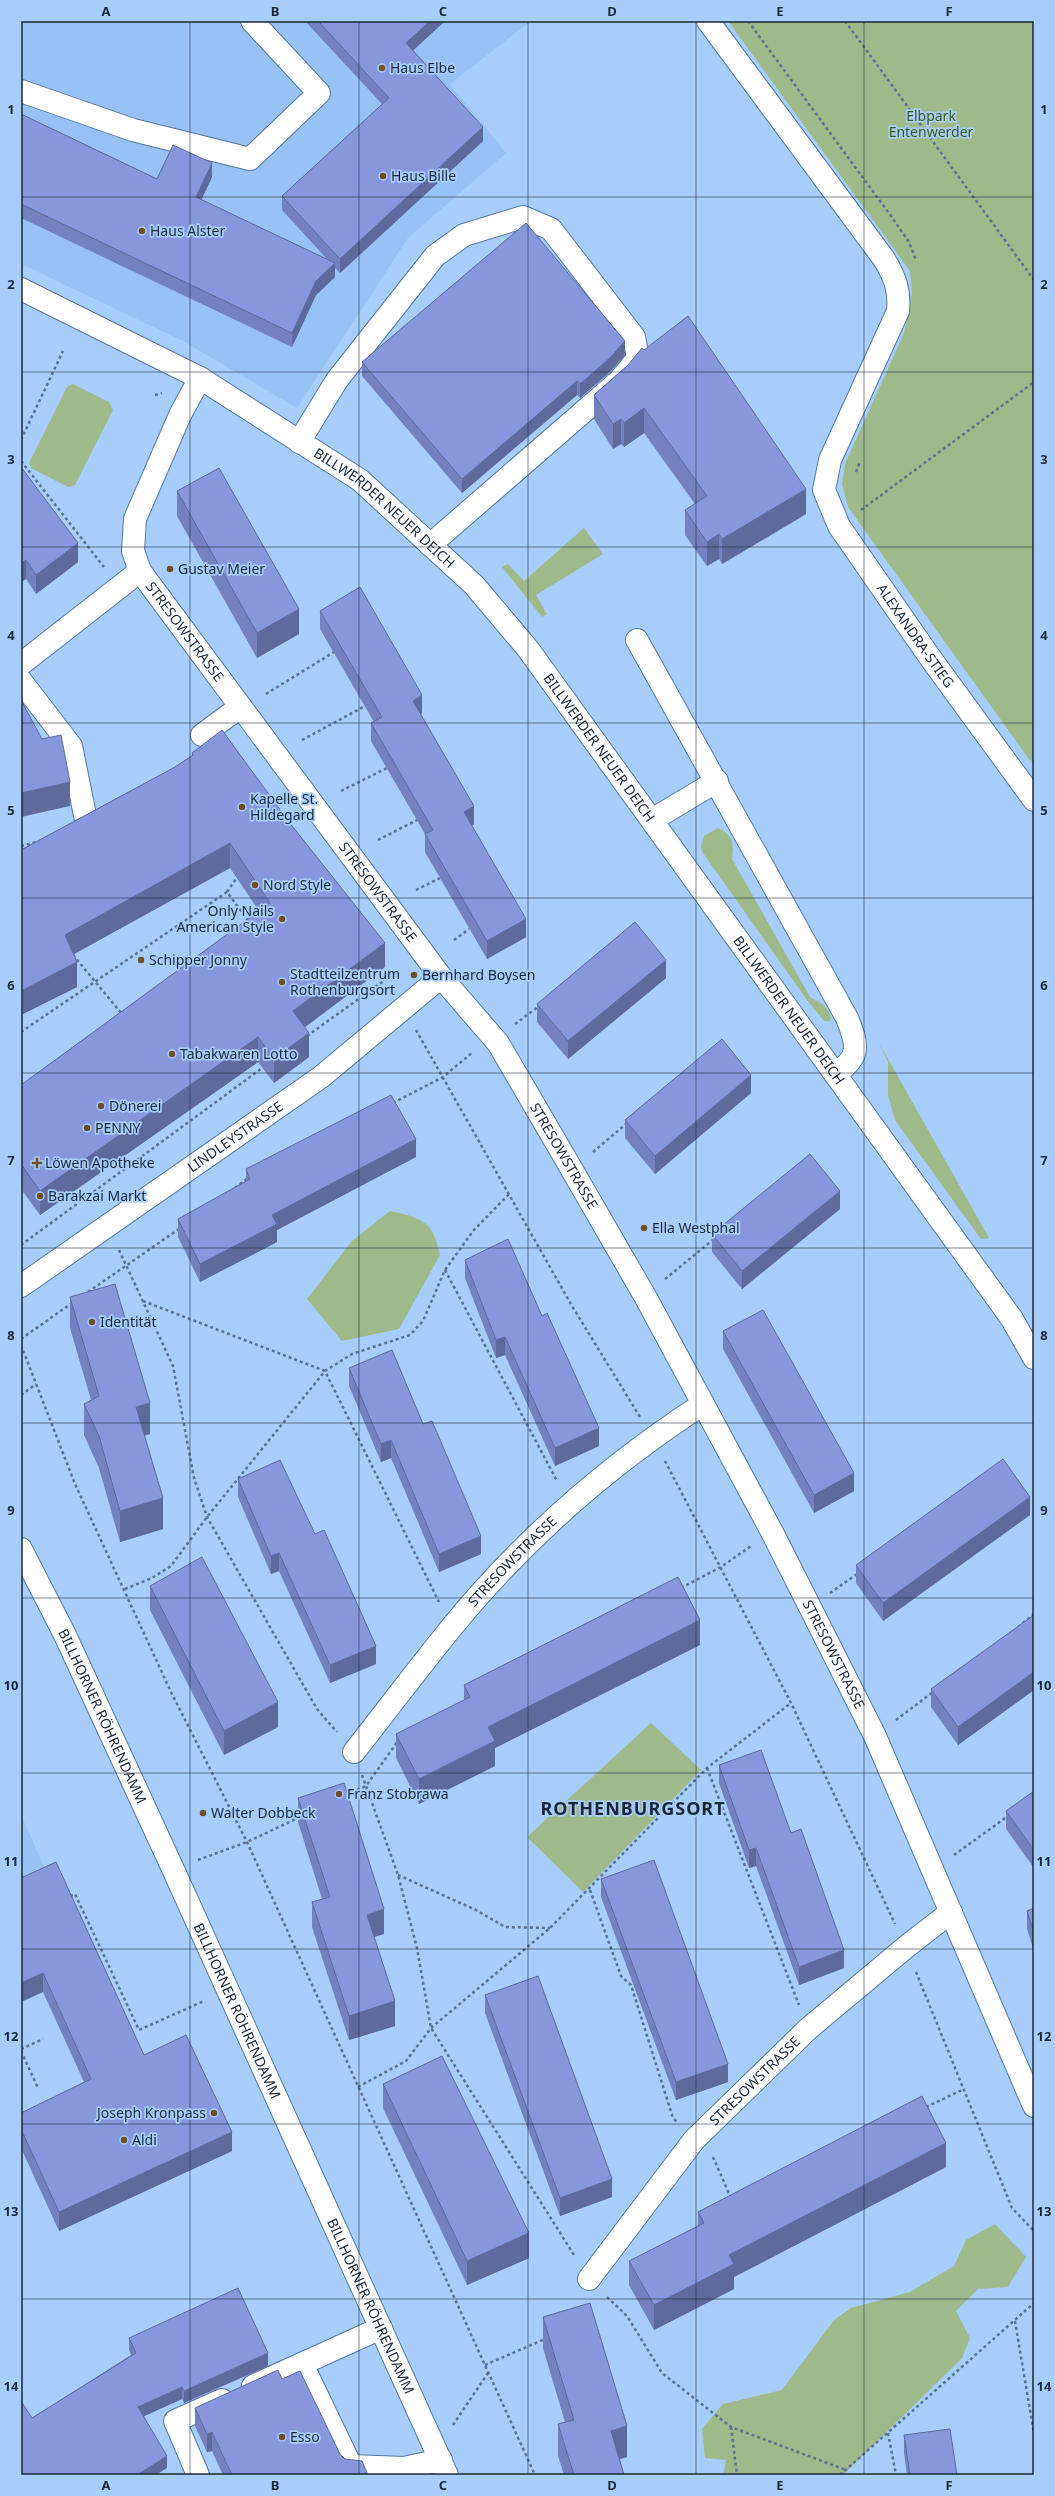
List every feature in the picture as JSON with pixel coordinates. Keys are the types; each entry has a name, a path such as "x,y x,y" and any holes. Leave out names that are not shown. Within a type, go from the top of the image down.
{"street":[{"path":"21,91 133,130 250,159 319,94 252,21"},
{"name":"ALEXANDRA-STIEG","path":"708,21 884,259 895,277 900,293 898,311 830,460 824,490 840,526 928,656 1034,800"},
{"path":"299,442 337,380 435,256 464,235 523,217 551,229 634,337 638,358 620,380 430,545"},
{"name":"BILLWERDER NEUER DEICH","path":"21,289 200,378 360,480 474,585 528,649 652,820 1012,1318 1034,1358"},
{"name":"STRESOWSTRASSE","path":"200,378 180,415 135,519 134,551 140,571 441,977 492,1036 646,1298 772,1532 875,1736 1034,2106"},
{"path":"21,664 140,571"},
{"path":"637,640 717,781 847,1018 855,1037 854,1058 848,1065 835,1074"},
{"path":"21,681 71,746 86,820"},
{"path":"202,736 240,707"},
{"path":"652,820 717,781"},
{"name":"LINDLEYSTRASSE","path":"21,1286 106,1224 321,1077 403,1007 441,977"},
{"name":"STRESOWSTRASSE","path":"354,1752 451,1628 500,1574 569,1505 652,1437 703,1404"},
{"name":"BILLHORNER RÖHRENDAMM","path":"21,1549 65,1635 173,1869 441,2461"},
{"name":"STRESOWSTRASSE","path":"589,2279 694,2140 808,2029 906,1947 951,1912"},
{"path":"198,2475 175,2422 381,2328"},
{"path":"302,2364 351,2466 404,2468 441,2461"}],"path":[{"path":"845,21 1034,280"},
{"path":"21,440 63,351"},
{"path":"840,526 1034,382"},
{"path":"21,461 70,526 122,584"},
{"path":"266,694 334,652"},
{"path":"302,740 365,706"},
{"path":"341,791 386,768"},
{"path":"378,840 417,820"},
{"path":"21,846 43,840"},
{"path":"21,1032 227,892 242,871"},
{"path":"416,890 440,878"},
{"path":"227,892 249,922 243,926"},
{"path":"454,940 470,929"},
{"path":"73,955 122,1014"},
{"path":"302,1040 399,970"},
{"path":"387,1106 443,1077 492,1036 517,1023 541,1005"},
{"path":"403,1007 572,1306 652,1437 721,1567 791,1703 906,1947 1012,2208 1034,2231"},
{"path":"116,1019 129,1010"},
{"path":"21,1245 269,1063"},
{"path":"593,1152 629,1122"},
{"path":"231,1192 241,1182 255,1175"},
{"path":"125,1589 152,1578 171,1566 207,1517 325,1371 352,1354 410,1335 423,1321 445,1270 473,1232 510,1194"},
{"path":"106,1224 173,1366 194,1478 207,1517 317,1708 354,1752 398,1875 417,1948 431,2028 589,2279 627,2316 662,2373 731,2427 846,2470"},
{"path":"83,1296 182,1227"},
{"path":"646,1298 667,1278 721,1234"},
{"path":"445,1270 569,1505"},
{"path":"21,1339 77,1300"},
{"path":"143,1301 325,1371 451,1628"},
{"path":"21,1345 75,1484 125,1589 171,1692 247,1842 535,2475"},
{"path":"21,1395 36,1384"},
{"path":"678,1589 721,1567 772,1532"},
{"path":"810,1607 862,1570"},
{"path":"1016,1628 1034,1614"},
{"path":"875,1736 936,1689"},
{"path":"358,2087 406,2061 431,2028 550,1928 590,1890 707,1768 791,1703"},
{"path":"345,1796 366,1786 400,1738"},
{"path":"707,1768 808,2029"},
{"path":"933,1871 1010,1815"},
{"path":"173,1869 247,1842 303,1816"},
{"path":"398,1875 476,1910 505,1927 550,1928"},
{"path":"590,1890 621,1976 631,1985 673,2118 694,2140 712,2154 733,2204"},
{"path":"64,1899 75,1894 139,2030 228,1990"},
{"path":"38,2088 21,2050 43,2039"},
{"path":"920,2109 964,2089"},
{"path":"840,2475 1034,2303"},
{"path":"1014,2321 1034,2434"},
{"path":"485,2365 549,2337"},
{"path":"441,2461 489,2373"},
{"path":"731,2427 737,2475"},
{"path":"888,2433 896,2475"}],"shaded area":[{"path":"21,21 531,21 450,84 506,153 408,238 297,408 183,341 21,264"},
{"path":"21,1815 50,1880 21,1894"}],"green space":[{"name":"Elbpark Entenwerder","path":"728,21 1034,21 1034,766 848,507 842,484 845,464 904,333 912,294 910,271"},
{"path":"73,384 109,402 113,410 75,485 68,487 31,468 29,463 67,387"},
{"path":"584,528 603,554 536,595 547,614 542,617 502,567 508,564 524,581"},
{"path":"718,828 730,836 733,849 732,859 810,997 827,1009 830,1021 824,1021 807,1000 703,853 701,847 704,836"},
{"path":"879,1043 989,1238 981,1239 895,1120 888,1095 888,1062"},
{"path":"390,1211 418,1219 430,1228 434,1235 440,1255 399,1329 342,1341 307,1299 352,1241"},
{"path":"651,1723 701,1770 583,1892 527,1837"},
{"path":"995,2224 1026,2257 1008,2287 978,2289 956,2311 970,2338 962,2358 843,2475 723,2475 726,2460 705,2458 702,2429 723,2404 782,2390 834,2320 851,2308 910,2292 954,2266 966,2240"}],"building":[{"name":"Haus Bille","path":"318,21 430,21 406,43 483,127 340,259 282,196 389,98"},
{"name":"Haus Alster","path":"21,114 157,179 173,145 212,163 196,197 335,263 316,281 292,333 21,204"},
{"path":"526,223 625,341 611,357 580,384 577,381 462,479 362,362"},
{"path":"688,316 806,489 722,539 719,534 707,542 685,510 707,496 644,408 624,423 621,419 613,424 594,395 628,365 642,348 644,350"},
{"path":"21,467 78,543 36,575 26,560 21,563"},
{"path":"219,468 299,609 257,633 177,491"},
{"path":"360,587 422,695 413,701 474,806 464,812 526,919 487,941 425,834 433,830 371,723 382,717 320,611"},
{"path":"21,700 42,739 61,735 70,782 21,793"},
{"name":"Stadtteilzentrum Rothenburgsort","path":"222,730 289,822 385,943 293,1011 309,1033 274,1059 258,1037 40,1191 21,1164 21,1085 270,903 230,843 65,935 77,962 23,990 21,989 21,850 175,767 193,755 192,753"},
{"path":"635,922 666,960 568,1041 537,1004"},
{"path":"722,1039 751,1075 655,1156 625,1120"},
{"path":"391,1095 416,1139 272,1215 277,1224 200,1264 178,1219 250,1179 246,1169"},
{"path":"810,1154 840,1191 742,1271 712,1234"},
{"path":"508,1239 542,1316 547,1313 599,1428 555,1448 505,1337 496,1340 465,1260"},
{"path":"115,1284 150,1403 136,1407 163,1498 120,1511 99,1436 84,1404 99,1396 70,1297"},
{"path":"763,1310 854,1473 814,1495 723,1331"},
{"path":"392,1350 423,1424 432,1421 481,1536 439,1554 391,1440 381,1444 349,1368"},
{"path":"1003,1459 1030,1497 883,1603 856,1565"},
{"path":"280,1460 315,1534 324,1530 376,1646 330,1665 279,1553 271,1556 238,1479"},
{"path":"202,1557 278,1702 224,1731 150,1586"},
{"path":"678,1577 700,1620 488,1727 495,1741 419,1779 396,1734 470,1697 464,1685"},
{"path":"1034,1615 1034,1672 958,1727 931,1689"},
{"path":"761,1750 791,1833 801,1829 844,1950 799,1967 756,1848 749,1850 719,1765"},
{"path":"344,1783 384,1909 367,1915 395,2001 349,2016 312,1902 330,1897 298,1798"},
{"path":"1034,1791 1034,1850 1006,1811"},
{"path":"654,1860 728,2064 676,2082 601,1879"},
{"path":"56,1862 144,2055 186,2035 232,2132 59,2212 21,2129 21,2113 91,2079 43,1973 21,1983 21,1878"},
{"path":"1034,1908 1034,1933 1027,1911"},
{"path":"538,1976 612,2179 560,2198 485,1995"},
{"path":"442,2056 529,2233 467,2261 383,2084"},
{"path":"922,2096 946,2143 729,2255 734,2264 654,2305 629,2261 704,2223 698,2212"},
{"path":"238,2288 268,2353 184,2391 182,2387 138,2407 167,2456 137,2475 21,2475 21,2401 32,2418 136,2353 129,2338"},
{"path":"590,2303 627,2426 611,2431 624,2475 574,2475 558,2424 574,2420 543,2317"},
{"path":"278,2370 282,2379 300,2371 340,2454 345,2459 362,2461 368,2475 232,2475 212,2432 207,2434 195,2408"},
{"path":"950,2429 957,2475 910,2475 904,2435"}],"place":[{"name":"Haus Elbe","path":"382,68"},
{"name":"Haus Bille","path":"383,176"},
{"name":"Haus Alster","path":"142,231"},
{"name":"Gustav Meier","path":"170,569"},
{"name":"Kapelle St. Hildegard","path":"242,807"},
{"name":"Nord Style","path":"255,885"},
{"name":"Only Nails American Style","path":"282,919"},
{"name":"Schipper Jonny","path":"141,960"},
{"name":"Bernhard Boysen","path":"414,975"},
{"name":"Stadtteilzentrum Rothenburgsort","path":"282,982"},
{"name":"Tabakwaren Lotto","path":"172,1054"},
{"name":"Dönerei","path":"101,1106"},
{"name":"PENNY","path":"87,1128"},
{"name":"Löwen Apotheke","path":"37,1163"},
{"name":"Barakzai Markt","path":"40,1196"},
{"name":"Ella Westphal","path":"644,1228"},
{"name":"Identität","path":"92,1322"},
{"name":"Franz Stobrawa","path":"339,1794"},
{"name":"Walter Dobbeck","path":"203,1813"},
{"name":"Joseph Kronpass","path":"214,2113"},
{"name":"Aldi","path":"124,2140"},
{"name":"Esso","path":"282,2437"}],"district":[{"name":"ROTHENBURGSORT","path":"633,1809"}]}
